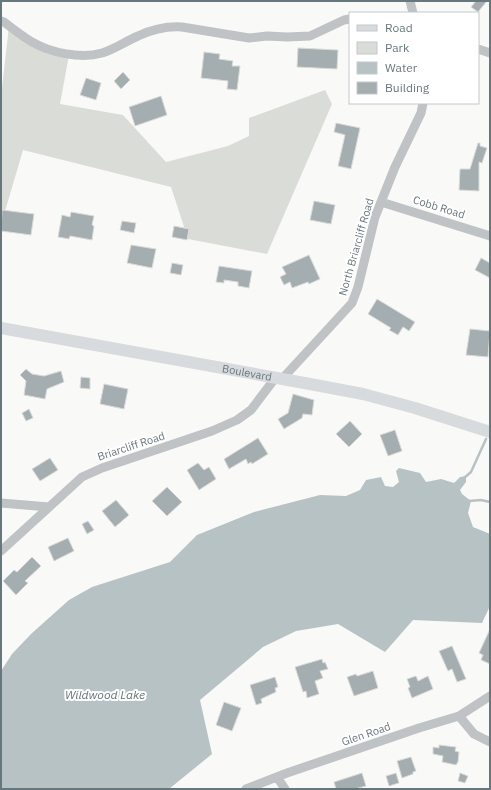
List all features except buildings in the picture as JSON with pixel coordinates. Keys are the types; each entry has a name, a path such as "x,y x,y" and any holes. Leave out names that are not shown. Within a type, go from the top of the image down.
{"main road":[{"name":"Boulevard","path":"1,328 363,394 408,406 490,432"}],"street":[{"path":"410,1 413,12"},
{"path":"1,21 32,42 46,48 68,54 85,55 102,53 139,35 171,26 249,38 267,36 286,37 310,36 344,20 349,20"},
{"path":"479,49 490,53"},
{"name":"North Briarcliff Road","path":"279,378 352,303 358,287 375,216 395,167 421,113 423,104"},
{"name":"Cobb Road","path":"381,202 490,236"},
{"name":"Briarcliff Road","path":"1,551 82,477 93,471 212,431 237,420 251,410 279,378"},
{"path":"1,502 49,507"},
{"name":"Glen Road","path":"246,789 419,728 459,716 490,696"},
{"path":"459,716 474,734 490,742"},
{"path":"277,777 285,789"}],"green space":[{"path":"9,26 69,55 60,104 123,115 166,162 228,146 249,136 249,118 325,90 332,104 267,254 188,239 171,187 23,150 1,225 1,97"}],"water":[{"name":"Wildwood Lake","path":"399,468 420,473 426,482 441,479 454,483 460,477 466,476 466,482 460,490 462,494 471,501 468,513 473,527 490,534 490,606 482,623 413,620 385,652 338,624 296,631 263,647 200,700 212,754 169,789 1,789 1,671 12,654 31,634 69,600 92,587 170,562 197,535 254,512 320,495 346,496 360,490 366,480 381,477 385,486 393,487 399,482 396,471"}],"waterway":[{"path":"464,478 471,472 486,439"},
{"path":"469,501 481,500 490,502"}]}
